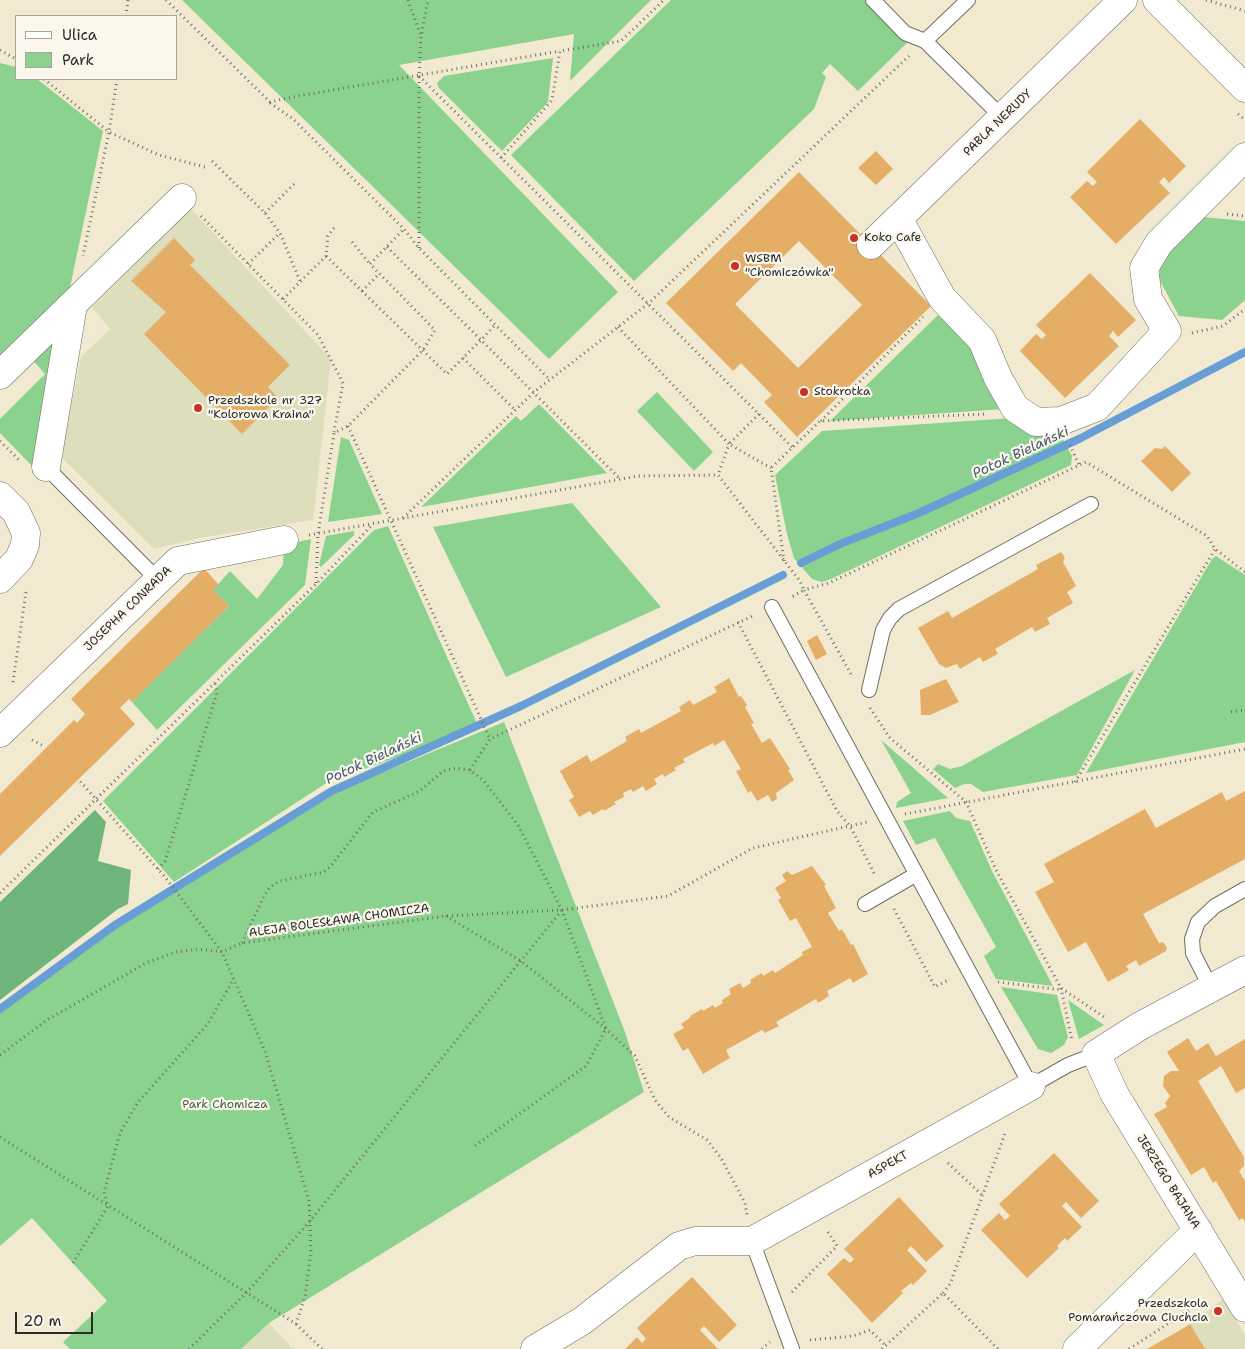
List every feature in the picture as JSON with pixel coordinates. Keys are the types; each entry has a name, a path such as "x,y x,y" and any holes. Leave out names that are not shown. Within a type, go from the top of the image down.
{"street":[{"name":"PABLA NERUDY","path":"871,245 899,220 1123,0"},
{"path":"1158,0 1245,88"},
{"path":"899,220 942,298 982,340 998,378 1015,408 1036,422 1057,421 1097,407 1166,330 1148,299 1144,268 1159,243 1245,157"},
{"path":"0,375 182,198"},
{"path":"46,467 73,306"},
{"path":"0,496 16,512 26,533 20,559 0,579"},
{"name":"JOSEPHA CONRADA","path":"2,726 178,561 284,540"},
{"name":"ASPEKT","path":"1085,1050 1140,1026 1245,970"},
{"name":"JERZEGO BAJANA","path":"1085,1050 1245,1308"},
{"name":"ASPEKT","path":"536,1349 582,1321 679,1246 695,1241 752,1241 1020,1092"},
{"path":"1077,1349 1198,1230"}],"lane":[{"path":"873,0 905,33 926,40 1003,118"},
{"path":"926,40 968,0"},
{"path":"46,467 158,580"},
{"path":"868,695 883,630 890,618 899,609 1091,504"},
{"path":"772,608 915,875 1020,1092"},
{"path":"865,904 915,875"},
{"path":"1211,988 1193,952 1192,939 1198,922 1215,906 1245,889"},
{"name":"ASPEKT","path":"1020,1092 1068,1065 1085,1050"},
{"path":"752,1241 791,1346"}],"path":[{"path":"126,15 128,0"},
{"path":"166,0 270,102 293,119 404,229 419,248 550,380"},
{"path":"408,0 421,37"},
{"path":"419,248 419,76 421,37 428,0"},
{"path":"270,102 621,41 664,0"},
{"path":"1206,0 1245,11"},
{"path":"403,518 534,392 649,303 926,40"},
{"path":"0,50 15,58"},
{"path":"501,158 552,100 560,51"},
{"path":"419,76 793,448"},
{"path":"45,80 109,132 159,155 205,167"},
{"path":"82,262 109,132 116,80"},
{"path":"212,161 265,213 280,233 300,281"},
{"path":"265,213 294,184"},
{"path":"182,198 318,335 341,378 342,387 318,534 316,584"},
{"path":"283,299 326,256 328,236 336,225"},
{"path":"370,264 404,229"},
{"path":"248,264 280,233"},
{"path":"334,433 348,426 422,350 435,330 379,274 352,242"},
{"path":"387,247 620,479"},
{"path":"326,256 447,374 495,325"},
{"path":"362,291 379,274"},
{"path":"771,468 942,298"},
{"path":"1166,330 1195,334 1223,326 1245,309"},
{"path":"618,327 729,444 771,468"},
{"path":"463,358 515,410"},
{"path":"820,421 1020,412"},
{"path":"718,475 729,444 759,414"},
{"path":"348,426 490,739"},
{"path":"1073,452 1079,465"},
{"path":"771,468 784,562"},
{"path":"284,540 638,476 718,475"},
{"path":"718,475 804,590 852,676"},
{"path":"0,893 316,584 374,524"},
{"path":"1075,782 1215,549"},
{"path":"2,726 27,590"},
{"path":"470,770 490,739 738,622 772,608 804,590"},
{"path":"738,622 837,811 850,826 935,988 951,978 955,986"},
{"path":"158,869 165,861 217,693 215,682"},
{"path":"868,695 890,738 966,802 996,870 1061,989 1085,1050"},
{"path":"1231,712 1245,710"},
{"name":"ALEJA BOLESŁAWA CHOMICZA","path":"0,1055 46,1020 146,963 176,952 192,950 222,952 242,943 446,916 562,910 668,896 752,848 884,818 1245,749"},
{"path":"242,943 270,887 280,881 324,872 374,812 420,791 444,771 456,768 470,770 492,790 518,825 562,910 606,1029 586,1066 472,1148"},
{"path":"78,779 158,869 222,952 265,1051 309,1201 311,1251 305,1297 296,1324"},
{"path":"188,1349 248,1291 310,1221 562,910"},
{"path":"446,916 521,961 606,1029 635,1056 655,1100 670,1117 707,1140 721,1158 745,1203 752,1241"},
{"path":"73,1263 108,1206 104,1192 120,1133 138,1102 208,1026 233,980"},
{"path":"1000,990 996,982 1061,989 1107,1020"},
{"path":"882,1349 944,1293 950,1284 1020,1092"},
{"path":"0,1137 108,1206 248,1291 296,1324 322,1349"},
{"path":"948,1162 982,1196"},
{"path":"777,1308 837,1246 824,1226"},
{"path":"944,1293 998,1349"},
{"path":"1129,1349 1212,1296"},
{"path":"791,1346 853,1336 870,1330 886,1346"}],"shaded area":[{"name":"Przedszkole nr 327 \"Kolorowa Kraina\"","path":"191,209 331,359 313,520 199,538 154,549 61,457 81,357 110,329 92,307"},
{"name":"Przedszkola Pomarańczowa Ciuchcia","path":"1223,1299 1245,1335 1245,1349 1147,1349 1190,1324"},
{"path":"269,1323 293,1349 241,1349"}],"green space":[{"path":"182,0 651,0 570,81 574,34 399,65 618,292 549,359"},
{"path":"671,0 867,0 908,42 858,91 830,64 822,73 826,77 814,109 634,281 511,155"},
{"path":"553,58 548,102 502,151 438,87 437,83 444,76"},
{"path":"0,63 15,67 15,80 38,80 103,131 66,306 0,368"},
{"path":"1203,217 1245,221 1245,300 1222,320 1179,316 1159,279 1160,266 1168,251"},
{"path":"938,315 969,345 1004,409 830,421"},
{"path":"54,334 39,466 31,465 0,433 0,419 45,374 31,358"},
{"path":"657,392 713,452 694,471 637,411"},
{"path":"539,404 607,473 421,507 516,416 521,421"},
{"path":"1012,418 1057,429 1072,456 1071,465 831,579 822,582 812,579 794,558 775,475 822,431"},
{"path":"341,437 349,440 382,514 328,522"},
{"path":"572,503 661,607 506,677 433,527"},
{"path":"388,526 479,728 328,782 174,882 103,801 374,530"},
{"path":"354,531 354,535 321,567 319,565 326,536"},
{"path":"311,539 305,585 157,730 132,702 229,606 213,590 230,571 257,599 283,565 284,545"},
{"path":"1216,556 1245,575 1245,742 1086,773 1212,559"},
{"path":"1135,670 1077,775 983,792 971,784 964,784 955,788 933,769 938,764 950,769 962,766"},
{"name":"Park Chomicza","path":"504,722 625,1032 644,1092 269,1323 241,1349 70,1349 63,1342 107,1301 32,1218 0,1246 0,1010 94,940 343,789"},
{"path":"881,740 948,798 896,808 897,802 911,793"},
{"path":"95,810 106,822 98,861 131,870 128,904 118,909 0,1000 0,902"},
{"path":"950,811 956,818 970,821 992,871 1053,986 996,979 984,956 996,947 935,838 916,845 903,821"},
{"path":"1001,987 1057,995 1068,1037 1064,1045 1051,1053 1038,1049"},
{"path":"1068,1000 1104,1025 1079,1039"}],"building":[{"path":"1140,119 1186,166 1169,183 1164,177 1159,182 1170,193 1116,244 1070,197 1087,181 1093,186 1097,182 1087,172"},
{"path":"876,151 893,169 876,185 858,168"},
{"path":"799,172 931,306 797,437 764,402 772,395 741,363 733,371 666,303","holes":["799,241 862,305 798,368 735,304"]},
{"path":"174,238 195,260 190,265 290,365 268,387 278,398 242,434 144,334 166,312 131,281"},
{"path":"1090,273 1136,320 1118,337 1113,331 1109,336 1119,346 1065,398 1020,351 1036,334 1042,339 1046,335 1036,325"},
{"path":"1165,446 1191,473 1172,492 1141,461 1155,448 1162,449"},
{"path":"1061,552 1065,558 1063,562 1076,586 1067,592 1073,603 1047,618 1050,624 1035,632 1032,627 995,649 998,654 983,662 980,657 960,669 957,664 946,668 939,664 918,628 948,611 952,618 1038,569 1036,565"},
{"path":"204,568 219,585 213,590 229,606 132,702 129,699 120,708 135,724 0,856 0,794 74,720 77,723 85,714 71,699"},
{"path":"817,635 827,654 816,660 807,641"},
{"path":"729,678 739,697 741,696 747,705 745,707 754,723 751,724 762,743 770,738 790,769 788,770 794,780 776,793 777,799 772,802 768,795 757,801 751,791 748,793 736,771 741,769 724,740 714,746 713,743 683,759 685,762 674,768 676,770 664,777 663,774 654,779 657,784 646,791 643,786 633,792 631,789 623,793 624,797 614,802 616,804 604,811 603,809 593,815 590,811 579,817 569,800 574,797 560,771 587,755 591,762 627,741 625,737 639,729 641,733 681,711 679,707 690,700 693,705 717,692 714,687"},
{"path":"946,679 959,702 930,715 921,715 920,690"},
{"path":"1245,791 1245,859 1143,914 1159,943 1163,942 1167,948 1166,951 1139,966 1136,960 1126,966 1129,970 1108,982 1086,942 1068,952 1035,892 1054,882 1044,864 1145,809 1156,828 1222,792 1226,801"},
{"path":"812,866 826,885 824,886 836,908 828,913 839,931 842,929 851,945 853,944 868,974 853,983 850,978 827,991 829,996 818,1003 816,999 776,1022 779,1026 765,1033 762,1030 726,1050 730,1058 703,1074 688,1048 683,1051 673,1034 684,1028 681,1024 690,1016 702,1009 703,1011 713,1005 715,1008 723,1003 722,1000 731,994 729,989 740,983 743,988 751,983 750,980 762,973 763,976 773,970 775,973 803,955 802,952 812,947 796,918 790,921 778,900 781,898 775,888 786,881 782,875 787,871 792,875"},
{"path":"1188,1038 1196,1051 1208,1043 1216,1056 1245,1039 1245,1088 1236,1093 1221,1066 1198,1081 1244,1157 1244,1166 1239,1171 1245,1181 1245,1222 1243,1218 1239,1220 1216,1181 1213,1183 1204,1167 1191,1175 1154,1114 1167,1107 1165,1103 1170,1096 1163,1086 1164,1076 1171,1071 1179,1071 1167,1052"},
{"path":"1054,1153 1099,1201 1081,1218 1066,1202 1062,1206 1082,1227 1067,1241 1065,1238 1057,1246 1059,1248 1027,1278 981,1230 999,1213 1005,1220 1010,1216 999,1204"},
{"path":"899,1197 944,1246 926,1262 911,1246 907,1250 927,1271 913,1285 911,1283 901,1291 903,1293 872,1323 827,1274 844,1258 850,1263 854,1259 844,1249"},
{"path":"692,1277 737,1325 719,1342 704,1326 700,1330 718,1349 625,1349 637,1337 642,1343 646,1339 637,1328"},
{"path":"1190,1324 1205,1349 1147,1349 1186,1327"}],"waterway":[{"name":"Potok Bielański","path":"801,563 840,544 919,513 1081,438 1245,352"},
{"name":"Potok Bielański","path":"0,1009 115,925 332,791 521,706 783,575"}],"place":[{"name":"Koko Cafe","path":"854,238"},
{"name":"WSBM \"Chomiczówka\"","path":"735,266"},
{"name":"Stokrotka","path":"804,392"},
{"name":"Przedszkole nr 327 \"Kolorowa Kraina\"","path":"198,408"},
{"name":"Przedszkola Pomarańczowa Ciuchcia","path":"1218,1311"}]}
